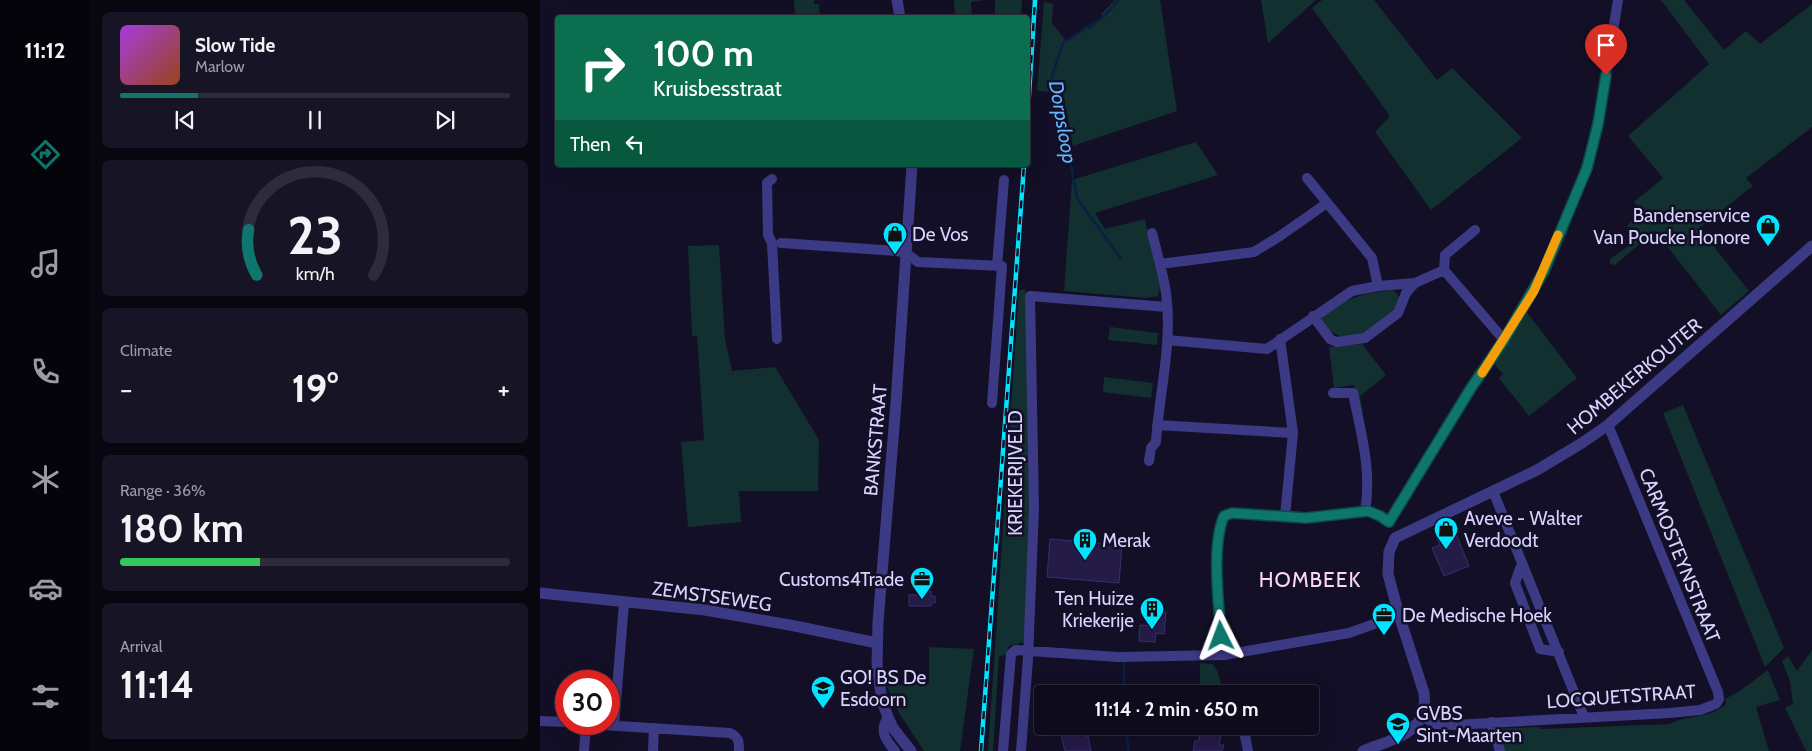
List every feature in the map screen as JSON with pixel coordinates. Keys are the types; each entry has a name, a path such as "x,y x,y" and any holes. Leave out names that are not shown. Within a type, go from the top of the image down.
{"street":[{"path":"897,0 900,15"},
{"path":"1389,522 1471,388 1504,340 1544,271 1587,168 1598,124 1618,0"},
{"name":"BANKSTRAAT","path":"911,751 893,728 882,701 877,674 877,644 912,167"},
{"path":"1307,178 1372,258 1378,286"},
{"path":"772,179 767,183 768,235 772,243 777,339"},
{"path":"997,266 1004,180"},
{"path":"1160,264 1254,252 1327,203"},
{"path":"1475,230 1445,255 1444,270 1504,340"},
{"path":"1149,461 1151,448 1156,442 1166,340 1167,307 1160,264 1152,233"},
{"path":"781,243 897,251 906,253 918,262 1002,266 992,403"},
{"name":"HOMBEKERKOUTER","path":"1395,538 1537,470 1608,425 1812,246"},
{"path":"1166,340 1267,349 1352,291 1378,286 1414,283 1444,270"},
{"path":"1313,316 1330,339 1337,342 1365,338 1398,313 1406,293 1414,283"},
{"name":"KRIEKERIJVELD","path":"1021,751 1028,651 1034,509 1030,296 1167,307"},
{"path":"1280,339 1293,433 1285,516"},
{"path":"1333,392 1353,393 1368,469 1368,493 1365,512"},
{"path":"1157,425 1293,433"},
{"name":"CARMOSTEYNSTRAAT","path":"1608,425 1718,692 1719,699"},
{"path":"1493,490 1584,717"},
{"path":"1224,655 1221,636 1218,566 1219,539 1224,516 1232,513 1306,518 1365,512 1380,516 1389,522 1395,538 1389,552 1387,570 1424,693 1426,706 1423,717 1411,731 1363,751"},
{"path":"1522,563 1515,583 1540,649 1559,652"},
{"name":"ZEMSTSEWEG","path":"540,593 705,610 795,626 877,644"},
{"path":"619,670 624,603"},
{"path":"1003,751 1011,654 1016,650 1118,657 1224,655 1349,633 1399,615"},
{"name":"LOCQUETSTRAAT","path":"1423,717 1441,725 1686,712 1708,708 1716,704 1719,699"},
{"name":"BANKSTRAAT","path":"888,717 883,724 883,735 895,751"},
{"path":"540,721 555,722"},
{"path":"1491,722 1500,751"},
{"path":"620,726 730,734 739,742 739,751"},
{"path":"653,751 654,728"},
{"path":"584,751 585,735"},
{"path":"1245,735 1248,751"}],"green space":[{"path":"794,0 814,0 814,4 819,4 820,15 795,15"},
{"path":"954,0 984,0 971,2 972,15 955,15"},
{"path":"995,0 1022,0 1021,15 995,15"},
{"path":"1115,0 1160,0 1177,111 1073,146 1063,93 1037,91 1044,2 1053,4 1052,23 1066,41 1086,26 1089,29 1103,17 1101,14"},
{"path":"1261,0 1316,0 1268,43"},
{"path":"1322,0 1374,0 1437,80 1452,68 1522,138 1431,210 1375,132 1390,116 1312,8"},
{"path":"1661,0 1684,0 1724,50 1746,31 1760,44 1812,4 1812,127 1746,178 1753,186 1699,228 1749,291 1721,315 1655,231 1615,265 1610,264 1610,259 1631,244 1636,231 1627,226 1636,216 1642,222 1647,219 1634,202 1663,178 1628,136 1709,64"},
{"path":"1196,142 1218,175 1095,213 1105,229 1145,219 1160,287 1158,296 1146,298 1064,291 1072,180"},
{"path":"719,245 725,339 732,371 775,367 819,440 818,491 739,491 741,522 688,527 681,442 704,440 697,336 692,336 688,246"},
{"path":"1025,289 1031,446 1030,527 1024,642 1009,646 1005,655 999,656 993,751 988,751 1019,290"},
{"path":"1393,290 1399,297 1396,309 1366,335 1353,338 1340,336 1329,330 1321,321 1322,315 1348,300 1372,293"},
{"path":"1526,311 1577,378 1529,416 1499,378 1503,374 1494,364"},
{"path":"1110,327 1158,333 1157,345 1108,340"},
{"path":"1362,344 1386,375 1360,396 1363,413 1360,413 1354,385 1334,388 1329,347"},
{"path":"1104,377 1153,383 1151,398 1103,392"},
{"path":"1683,405 1784,648 1765,667 1663,413"},
{"path":"929,647 974,649 960,751 924,751 899,713 887,686 929,683"},
{"path":"1812,650 1812,751 1806,751 1785,708 1793,704 1790,681 1782,661 1788,656 1797,671"},
{"path":"1200,663 1212,664 1217,670 1221,685 1200,685"},
{"path":"1768,670 1780,700 1756,707 1769,751 1502,751 1492,729 1670,724 1720,709 1726,704 1725,699"}],"building":[{"name":"Aveve - Walter Verdoodt","path":"1453,526 1469,566 1444,576 1432,548 1440,545 1435,534"},
{"name":"Merak","path":"1050,539 1122,545 1119,583 1047,577"},
{"name":"Customs4Trade","path":"920,591 931,591 931,596 935,596 935,603 931,603 931,606 909,606 909,595 920,595"},
{"name":"Ten Huize Kriekerije","path":"1156,611 1166,612 1164,634 1156,633 1155,642 1139,641 1140,625 1155,626"},
{"path":"1061,735 1088,736 1091,751 1065,751"},
{"path":"1200,735 1221,735 1219,745 1224,745 1222,751 1193,751 1195,741 1199,741"}],"waterway":[{"name":"Dorpsloop","path":"1119,0 1103,17 1063,43 1052,76 1052,88 1065,133 1077,198 1121,259"},
{"name":"Dorpsloop","path":"1124,662 1124,685"},
{"name":"Dorpsloop","path":"1126,735 1129,751"}],"railway":[{"path":"1030,79 1035,0"},
{"path":"981,751 1024,167"}],"slow traffic":[{"path":"1482,373 1534,291 1558,235"}],"place":[{"name":"Bandenservice Van Poucke Honore","path":"1768,247"},
{"name":"De Vos","path":"895,255"},
{"name":"Aveve - Walter Verdoodt","path":"1446,550"},
{"name":"Merak","path":"1085,561"},
{"name":"Customs4Trade","path":"922,600"},
{"name":"Ten Huize Kriekerije","path":"1152,630"},
{"name":"De Medische Hoek","path":"1384,636"},
{"name":"GO! BS De Esdoorn","path":"823,709"},
{"name":"GVBS Sint-Maarten","path":"1398,745"}],"district":[{"name":"HOMBEEK","path":"1310,580"}],"route":[{"path":"1221,636 1218,566 1219,539 1224,516 1232,513 1306,518 1368,511 1389,522 1471,388 1504,340 1544,271 1587,168 1598,124 1606,75"}]}
